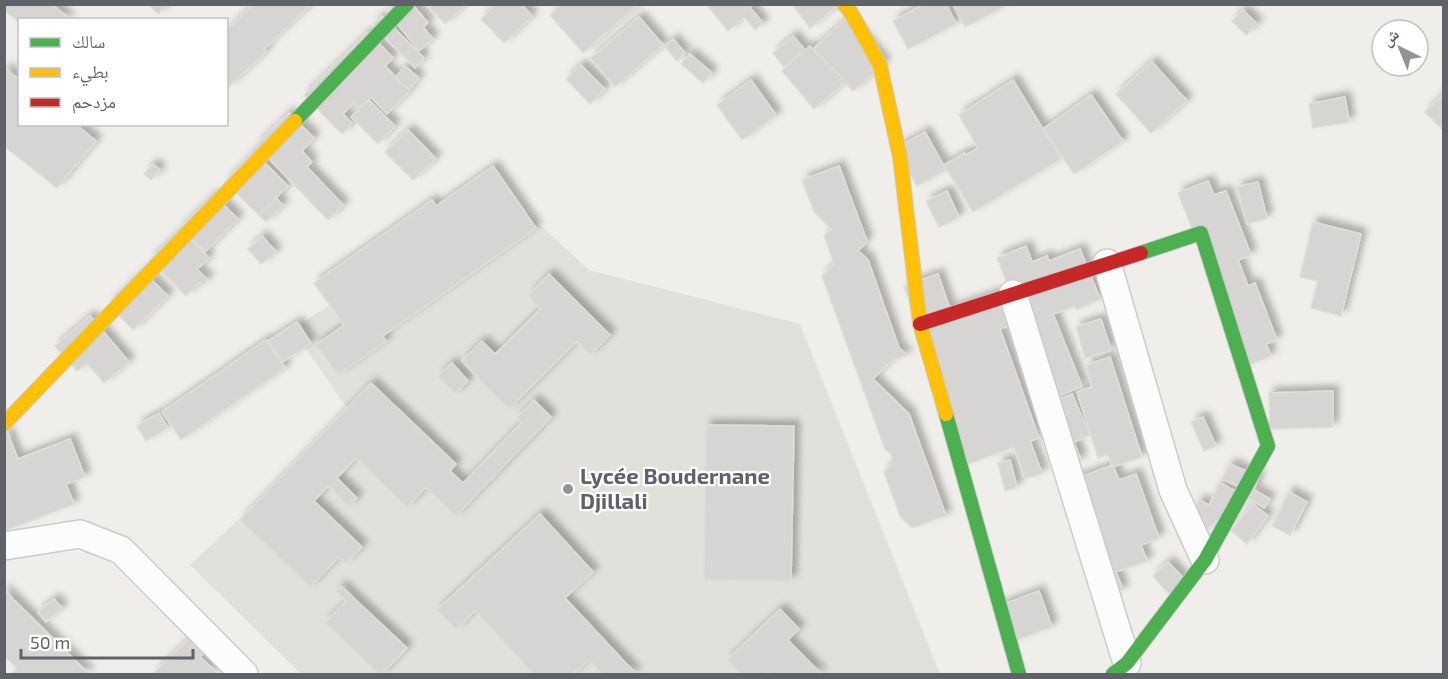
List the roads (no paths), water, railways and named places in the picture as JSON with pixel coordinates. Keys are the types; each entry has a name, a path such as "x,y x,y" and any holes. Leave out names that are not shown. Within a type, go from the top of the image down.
{"street":[{"path":"4,424 407,4"},
{"path":"844,4 880,65 900,157 920,324 1019,675"},
{"path":"920,324 1202,233 1268,446 1205,560 1120,669"},
{"path":"1107,263 1173,490 1205,560"},
{"path":"1013,294 1120,669"},
{"path":"4,546 80,534 121,550 244,675"}],"place":[{"name":"Lycée Boudernane Djillali","path":"568,489"}]}
